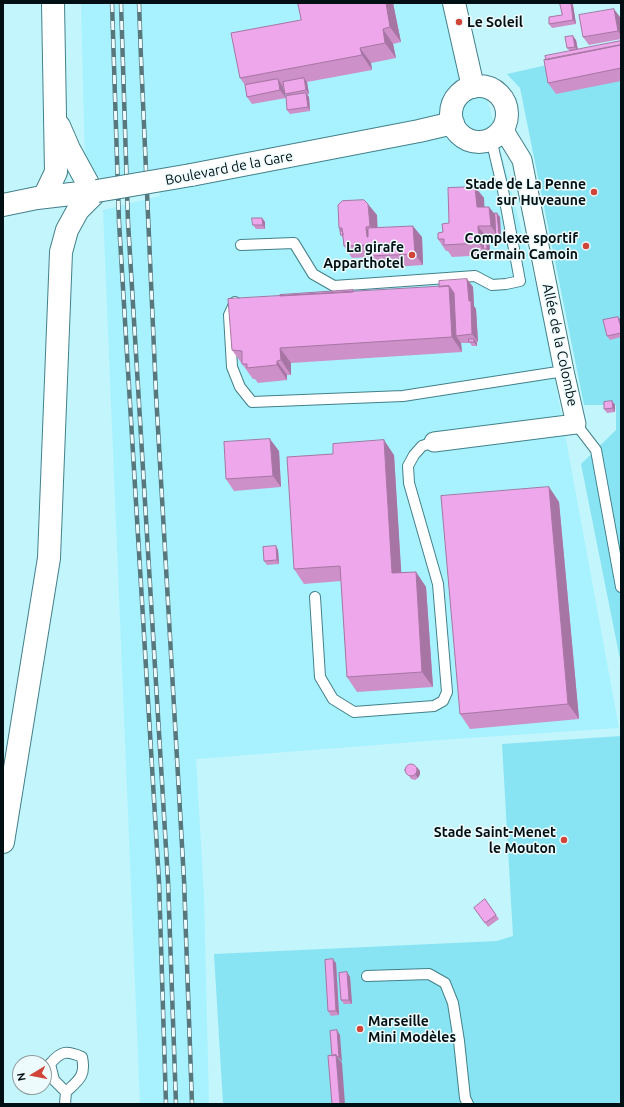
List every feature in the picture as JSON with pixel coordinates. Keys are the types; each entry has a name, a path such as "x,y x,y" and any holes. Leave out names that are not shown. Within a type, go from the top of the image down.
{"main road":[{"path":"40,198 56,172 53,3"},
{"path":"454,3 473,87"},
{"path":"483,86 499,94 507,110 507,120 497,134 482,142 473,141 465,137 458,131 453,123 453,105 458,96 464,90 473,87 483,86"},
{"path":"3,842 49,558 61,252 67,230 78,210 95,191 69,149 55,116"},
{"name":"Boulevard de la Gare","path":"3,205 191,175 419,132 453,123"}],"street":[{"name":"Allée de la Colombe","path":"434,442 576,424 522,160 497,134"}],"lane":[{"path":"241,245 294,243 313,274 334,286 475,276 492,285 520,282 502,185 497,134"},
{"path":"243,300 235,301 229,315 232,367 240,387 252,402 403,396 564,371"},
{"path":"576,424 596,450 621,587"},
{"path":"315,597 320,677 333,699 354,712 434,706 443,701 447,692 438,584 409,483 408,466 414,455 422,446 434,442"},
{"path":"367,976 429,974 445,983 453,1003 459,1040 465,1098 468,1104"},
{"path":"65,1104 66,1092"}],"shaded area":[{"path":"81,3 462,3 541,304 619,728 196,759 204,896 209,1104 140,1104 103,210 160,196 158,169 103,180 85,164"},
{"name":"Complexe sportif Germain Camoin","path":"621,50 621,664 581,464 616,430 616,405 584,405 520,88 507,74"},
{"path":"621,736 621,1104 223,1104 214,954 497,941 513,936 502,744"}],"building":[{"path":"298,3 386,3 390,27 383,29 385,43 360,48 362,55 240,78 231,33 301,20"},
{"path":"560,3 571,3 573,20 549,24 549,17 562,15"},
{"path":"614,9 618,31 583,37 579,15"},
{"path":"573,36 575,47 567,48 565,37"},
{"path":"621,41 621,45 546,60 545,56"},
{"path":"621,45 621,68 548,83 544,60"},
{"path":"304,78 306,90 285,94 283,82"},
{"path":"278,79 280,90 247,97 245,85"},
{"path":"306,93 308,107 287,110 286,96"},
{"path":"475,187 477,207 489,207 491,226 478,226 479,243 444,245 444,239 438,239 438,233 443,232 442,224 449,223 448,188"},
{"path":"364,200 368,204 370,226 366,227 367,237 368,228 413,226 415,254 369,256 369,243 367,243 367,245 344,246 342,228 339,228 338,205 342,201"},
{"path":"495,213 497,213 499,235 496,235"},
{"path":"252,218 262,218 263,225 253,225"},
{"path":"483,234 486,234 487,249 484,249"},
{"path":"467,279 469,301 471,301 472,334 456,336 454,293 449,286 439,287 439,281"},
{"path":"449,286 452,337 280,348 281,360 277,361 277,365 247,368 247,364 242,364 242,351 232,350 228,299"},
{"path":"353,290 353,292 280,296 280,295"},
{"path":"618,317 621,333 607,336 603,320"},
{"path":"469,339 474,339 474,342 469,342"},
{"path":"612,401 613,408 604,409 604,402"},
{"path":"270,439 273,476 226,479 224,442"},
{"path":"384,440 392,573 416,572 422,672 347,677 340,566 294,569 287,457 333,454 333,444"},
{"path":"549,487 568,704 460,714 441,496"},
{"path":"276,546 277,560 264,561 263,547"},
{"path":"411,764 415,766 417,770 415,774 411,776 407,774 405,770 407,766"},
{"path":"485,899 496,915 485,923 474,908"},
{"path":"333,959 336,1011 328,1011 325,960"},
{"path":"347,972 349,1000 341,1000 339,973"},
{"path":"337,1030 339,1058 336,1055 332,1056 330,1031"},
{"path":"336,1055 340,1104 332,1104 328,1056"}],"railway":[{"path":"112,3 119,222 159,882 166,1104"},
{"path":"121,3 128,222 168,881 176,1104"},
{"path":"139,3 156,394 184,880 192,1104"}],"place":[{"name":"Le Soleil","path":"459,22"},
{"name":"Stade de La Penne sur Huveaune","path":"594,192"},
{"name":"Complexe sportif Germain Camoin","path":"586,246"},
{"name":"La girafe Apparthotel","path":"412,255"},
{"name":"Stade Saint-Menet le Mouton","path":"564,840"},
{"name":"Marseille Mini Modèles","path":"360,1029"}]}
